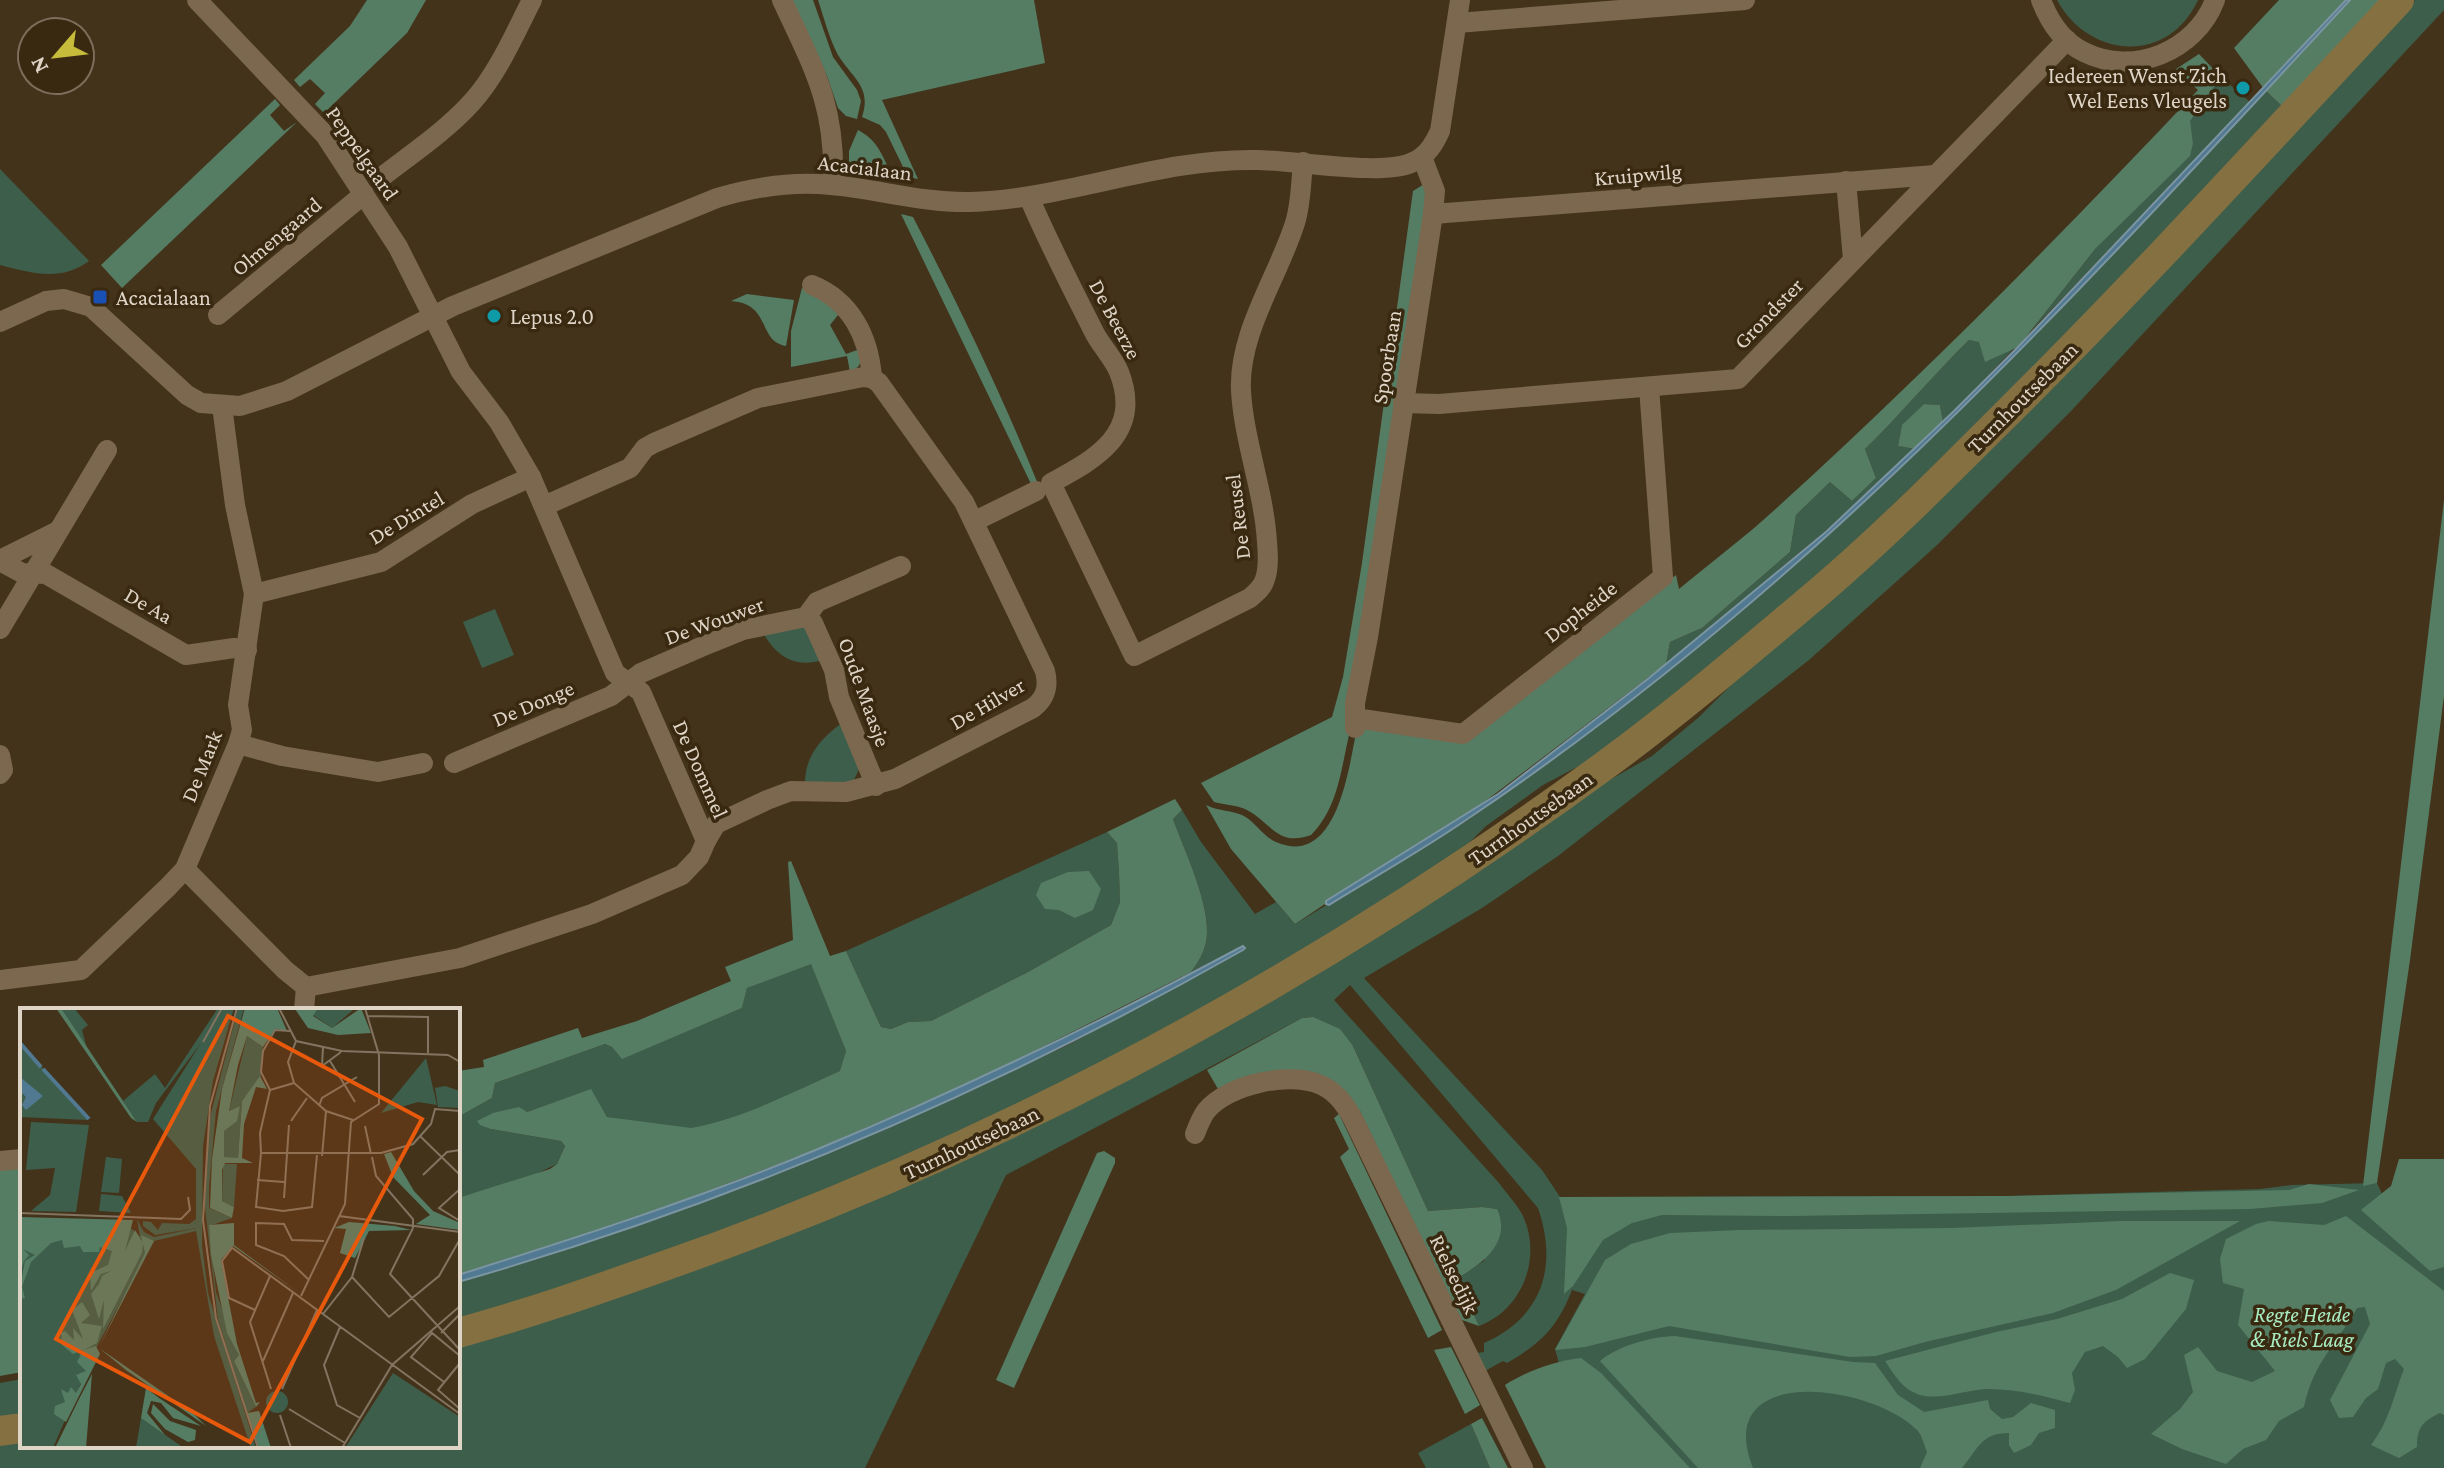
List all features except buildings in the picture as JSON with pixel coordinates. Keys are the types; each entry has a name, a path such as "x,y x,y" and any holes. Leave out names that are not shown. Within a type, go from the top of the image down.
{"main road":[{"name":"Turnhoutsebaan","path":"460,1332 588,1292 858,1193 1055,1103 1287,976 1491,846 1609,763 1690,698 1822,589 1928,491 2165,251 2399,0"},
{"path":"0,1431 20,1428"}],"street":[{"name":"Peppelgaard","path":"197,0 325,135 409,265 432,316"},
{"path":"383,176 473,101 532,0"},
{"path":"782,0 821,84 831,118 833,185"},
{"path":"1422,157 1440,131 1460,0"},
{"path":"1457,23 1745,0"},
{"path":"2041,0 2051,22 2067,40 2084,52 2104,59 2128,61 2153,58 2181,44 2195,31 2215,0"},
{"name":"Grondster","path":"1403,403 1439,404 1738,379 2067,40"},
{"name":"Acacialaan","path":"0,322 46,301 64,299 91,307 187,395 201,403 240,406 287,391 432,316 717,198 744,190 777,185 833,185 936,201 968,202 1029,197 1186,163 1258,160 1395,168 1422,157"},
{"name":"Spoorbaan","path":"1355,723 1433,214 1435,191 1422,157"},
{"name":"De Reusel","path":"1043,487 1134,656 1241,603 1259,590 1266,574 1267,534 1260,485 1242,412 1242,375 1251,334 1299,212 1303,162"},
{"name":"Kruipwilg","path":"1433,214 1935,175"},
{"path":"1846,181 1853,259"},
{"name":"Olmengaard","path":"218,315 364,194"},
{"name":"De Beerze","path":"975,521 1090,462 1113,441 1123,420 1125,402 1118,370 1097,338 1029,197"},
{"name":"De Hilver","path":"706,841 716,824 782,794 802,790 846,792 895,779 1033,708 1046,694 1045,671 975,521 879,383 872,378 866,344 851,314 826,291 812,285"},
{"name":"De Dommel","path":"306,987 460,958 592,914 682,875 699,857 706,841 641,692 615,673 531,477 499,422 461,372 432,316"},
{"path":"544,506 630,468 645,448 654,443 758,398 863,377 872,378"},
{"name":"Dopheide","path":"1355,723 1463,734 1663,577 1649,387"},
{"name":"De Mark","path":"0,980 81,970 185,869 238,744 242,730 238,705 254,594 235,505 222,406"},
{"path":"0,629 107,450"},
{"name":"De Dintel","path":"254,594 381,562 472,504 531,477"},
{"path":"0,560 58,531"},
{"name":"De Aa","path":"0,560 22,573 46,574 186,655 234,648 247,650"},
{"name":"De Wouwer","path":"628,682 641,673 743,630 806,617 817,602 901,566"},
{"name":"Oude Maasje","path":"806,617 813,623 834,670 839,697 876,786"},
{"name":"De Donge","path":"454,763 611,696 628,682"},
{"path":"238,744 282,756 378,772 423,763"},
{"path":"0,755 3,770 0,774"},
{"path":"185,869 285,970 306,987 304,1008"},
{"name":"Rielsedijk","path":"1195,1134 1203,1115 1217,1101 1267,1081 1307,1081 1320,1085 1342,1101 1523,1468"},
{"path":"0,1161 20,1159"}],"green space":[{"path":"367,0 426,0 407,33 324,113 315,104 325,93 310,79 300,87 294,80 350,26"},
{"path":"791,0 813,0 833,57 857,90 861,101 857,119 846,116 838,108 827,76"},
{"path":"818,0 1034,0 1045,63 882,100 918,179 908,177 886,132 880,125 862,117 863,91 838,55"},
{"path":"2057,0 2198,0 2185,21 2168,36 2149,44 2128,46 2108,43 2088,34 2071,20"},
{"path":"2279,0 2385,0 2284,108 2264,89 2234,48"},
{"name":"Regte Heide & Riels Laag","path":"2415,0 2444,0 2444,10 2071,411 1936,546 1809,660 1558,856 1482,908 1364,978 1542,1170 1560,1197 2009,1196 2377,1183 2389,1209 2444,1177 2444,1468 1549,1468 1560,1367 1555,1349 1585,1294 1572,1290 1554,1325 1539,1341 1507,1363 1503,1361 1485,1371 1477,1353 1484,1352 1484,1343 1520,1319 1541,1288 1546,1250 1538,1208 1350,985 1334,1000 1499,1183 1522,1214 1530,1247 1525,1280 1507,1308 1479,1326 1456,1278 1484,1261 1497,1209 1482,1207 1428,1211 1353,1046 1313,1017 1302,1018 1006,1175 865,1468 0,1468 0,1444 20,1441 20,1448 460,1448 460,1344 845,1211 1652,756 1698,718"},
{"path":"2199,54 2221,77 2190,121 2193,143 2190,156 2096,248 2018,347 1985,362 1979,342 1969,340 1865,449 1876,478 1852,501 1830,482 1796,515 1790,552 1702,628 1670,642 1666,664 1467,815 1326,901 1295,924 1231,849 1206,805 1242,815 1276,842 1297,846 1314,841 1327,828 1337,809 1357,728 1463,742 1676,575 1679,589 1756,526 1835,454 1994,301 2097,196 2198,90 2176,69"},
{"path":"2221,77 2251,103 2029,332 2096,248 2193,143 2189,121"},
{"path":"2266,91 2284,108 2098,306 1826,570 1596,757 1543,785 1486,826 1454,858 1315,947 1022,1107 773,1216 460,1322 460,1281 599,1239 855,1142 1068,1045 1243,950 1243,946 1191,972 1202,954 1207,932 1199,890 1173,819 1182,810 1201,842 1255,914 1276,902 1295,924 1468,820 1653,681 1807,553 1894,474 2021,348"},
{"path":"275,99 280,105 270,115 284,131 297,122 122,288 101,265"},
{"path":"858,130 874,143 891,174 849,164 849,151"},
{"path":"0,169 89,261 57,274 34,273 0,265"},
{"path":"1426,183 1428,191 1366,604 1345,716 1351,727 1334,798 1321,824 1311,835 1290,838 1282,836 1247,810 1214,802 1201,783 1332,717 1343,677 1362,563 1413,191"},
{"path":"901,214 913,217 963,316 1038,484 1033,488"},
{"path":"802,288 815,292 842,310 830,325 846,354 860,349 860,363 854,370 850,372 847,356 791,367 791,331"},
{"path":"747,294 794,300 786,346 771,337 753,309 731,301"},
{"path":"1969,340 2016,347 1943,422 1940,405 1924,404 1902,426 1898,446 1915,449 1829,528 1666,664 1670,642 1702,628 1790,552 1796,515 1830,482 1852,501 1876,478 1865,449"},
{"path":"1924,404 1940,405 1943,422 1915,449 1898,446 1902,425"},
{"path":"2444,500 2444,696 2377,1183 2363,1186"},
{"path":"495,609 514,655 482,668 463,622"},
{"path":"804,624 822,660 803,663 786,658 773,647 762,631"},
{"path":"842,723 860,767 854,780 848,783 805,783 811,756 827,735"},
{"path":"1175,799 1182,810 1173,819 1206,918 1204,949 1191,972 989,1074 815,1150 618,1225 460,1274 460,1197 550,1169 557,1164 565,1146 561,1141 491,1129 477,1121 493,1113 519,1107 527,1112 591,1089 607,1117 691,1128 748,1112 840,1071 846,1051 811,964 747,988 742,1008 622,1059 605,1044 495,1083 492,1098 460,1116 460,1071 484,1067 483,1060 578,1028 582,1038 637,1021 731,981 725,967 793,940 788,862 791,861 830,956 846,951 881,1027 891,1029 908,1022 931,1021 1028,972 1111,925 1120,902 1119,873 1117,843 1107,832"},
{"path":"1107,832 1117,843 1119,873 1120,902 1111,925 1028,972 931,1021 908,1022 891,1029 881,1027 846,951"},
{"path":"1089,871 1101,889 1093,910 1075,918 1059,910 1045,909 1036,895 1041,883 1068,872"},
{"path":"811,963 846,1051 841,1071 749,1113 694,1128 607,1117 590,1090 527,1112 491,1129 561,1141 565,1146 557,1164 525,1179 460,1197 460,1116 492,1098 495,1083 605,1044 622,1058 742,1008 747,988"},
{"path":"1313,1017 1340,1029 1353,1046 1428,1211 1482,1207 1497,1209 1501,1221 1498,1242 1485,1259 1457,1278 1479,1326 1462,1320 1450,1299 1360,1111 1297,1071 1270,1071 1218,1089 1207,1070 1302,1018"},
{"path":"1339,1114 1442,1330 1428,1338 1340,1157 1349,1149 1334,1118"},
{"path":"1104,1151 1115,1158 1115,1163 1014,1388 996,1380 1097,1153"},
{"path":"2399,1159 2444,1159 2444,1267 2430,1271 2361,1210 2391,1186"},
{"path":"20,1166 20,1372 0,1376 0,1167"},
{"path":"2309,1184 2359,1190 2322,1203 2250,1209 1662,1215 1632,1223 1603,1240 1573,1286 1564,1294 1567,1228 1559,1197 2009,1196 2289,1190"},
{"name":"Regte Heide & Riels Laag","path":"2346,1216 2444,1291 2444,1415 2440,1413 2422,1426 2417,1447 2399,1458 2371,1445 2387,1417 2404,1369 2395,1359 2386,1363 2378,1389 2366,1398 2353,1417 2339,1418 2330,1400 2370,1324 2365,1307 2357,1308 2326,1355 2313,1378 2304,1407 2279,1421 2266,1440 2243,1449 2226,1464 2182,1449 2151,1434 2180,1409 2193,1392 2184,1355 2198,1347 2217,1371 2252,1382 2275,1371 2238,1325 2244,1289 2223,1283 2220,1259 2226,1239 2269,1221 2324,1225"},
{"path":"2121,1221 2240,1221 2116,1290 2053,1313 1876,1356 1850,1357 1669,1326 1585,1347 1555,1350 1605,1260 1631,1244 1670,1233 1952,1228"},
{"path":"2170,1273 2194,1280 2186,1309 2145,1359 2127,1368 2103,1346 2085,1352 2072,1373 2075,1390 2070,1403 1999,1389 1923,1396 1906,1387 1885,1361 2057,1319 2122,1299"},
{"path":"1675,1336 1875,1363 1898,1395 1924,1412 1988,1400 1990,1409 2002,1419 2013,1417 2031,1403 2055,1410 2055,1428 2039,1433 2031,1445 2014,1453 2009,1445 2009,1433 2000,1434 1981,1443 1962,1468 1920,1468 1927,1452 1922,1437 1895,1414 1834,1394 1802,1392 1774,1397 1754,1411 1746,1434 1753,1468 1698,1468 1600,1361 1636,1343"},
{"path":"1451,1347 1480,1405 1465,1414 1434,1350"},
{"path":"1581,1358 1601,1373 1690,1468 1546,1468 1505,1385 1541,1367"},
{"path":"20,1379 20,1418 0,1422 0,1383"},
{"path":"1482,1418 1508,1468 1490,1468 1471,1424"},
{"path":"1471,1424 1490,1468 1426,1468 1418,1453"}],"water":[{"path":"2346,0 2350,0 2037,332 1907,461 1797,562 1707,640 1566,750 1435,841 1326,904 1326,901 1498,794 1649,678 1827,531 2018,347"},
{"path":"1243,946 1245,948 1055,1050 860,1139 661,1217 460,1281 460,1274 774,1167 1033,1053"}],"place":[{"name":"Iedereen Wenst Zich Wel Eens Vleugels","path":"2243,88"},
{"name":"Acacialaan","path":"100,297"},
{"name":"Lepus 2.0","path":"494,316"}]}
